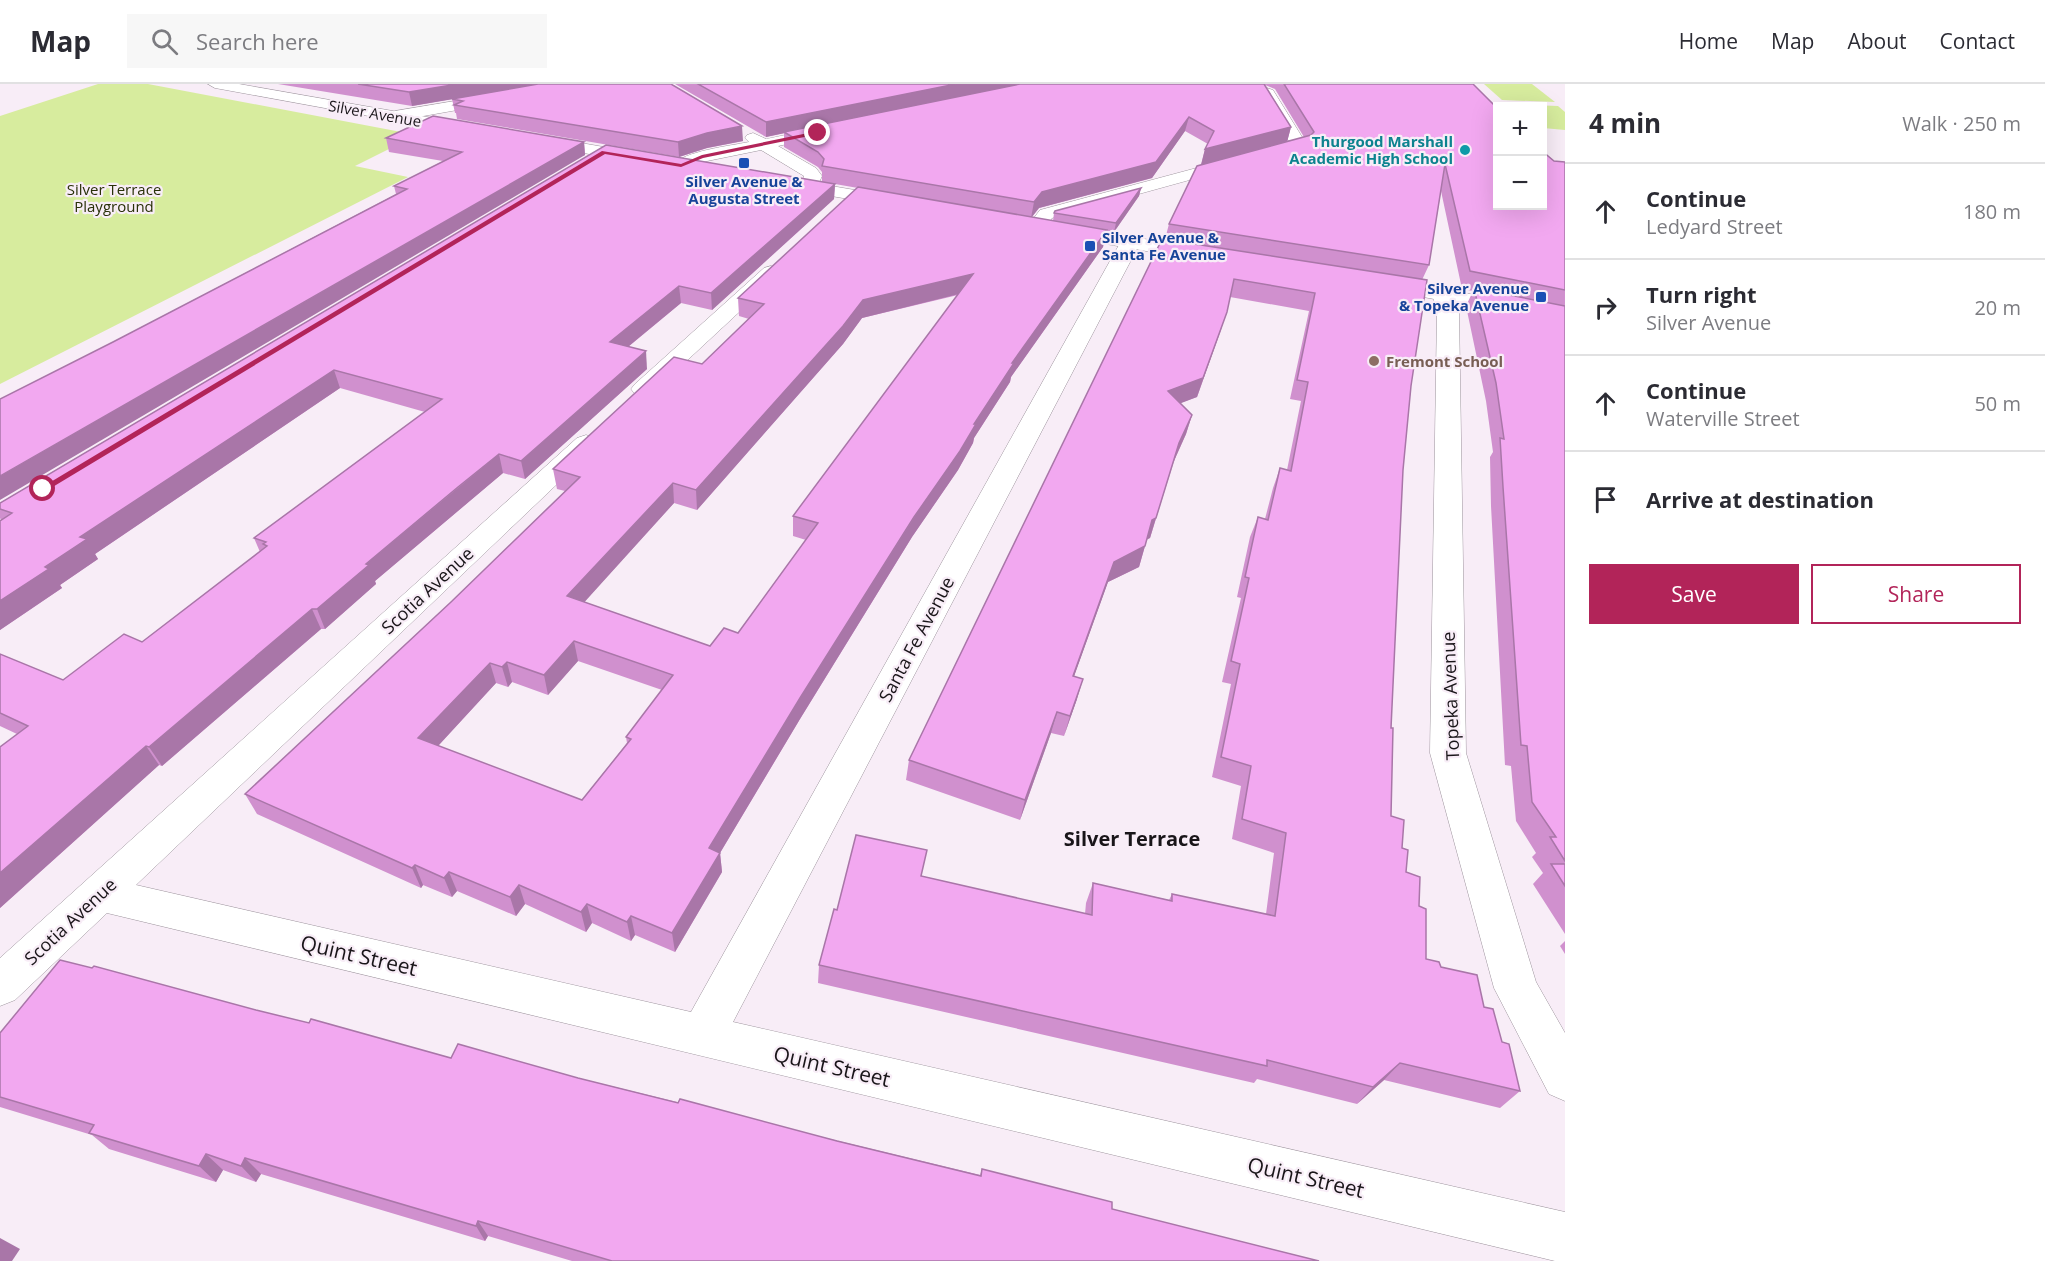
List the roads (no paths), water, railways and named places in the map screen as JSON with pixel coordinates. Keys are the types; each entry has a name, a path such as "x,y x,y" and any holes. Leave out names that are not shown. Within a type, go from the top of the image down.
{"street":[{"name":"Silver Avenue","path":"214,84 489,132"},
{"path":"395,116 582,84"},
{"path":"1036,227 1046,214 1299,145 1268,93 1241,84"},
{"path":"667,163 840,128"},
{"path":"740,130 810,172 813,176 809,187"},
{"path":"524,138 721,172"},
{"path":"579,167 604,152"},
{"path":"776,181 809,187 843,205 911,205"},
{"path":"1013,223 1223,258"},
{"name":"Santa Fe Avenue","path":"702,1035 1130,243"},
{"name":"Scotia Avenue","path":"0,986 788,255"},
{"path":"1361,280 1565,317"},
{"name":"Topeka Avenue","path":"1442,294 1448,311 1448,753 1516,988 1565,1078"},
{"name":"Quint Street","path":"100,894 1565,1238"}],"place":[{"name":"Thurgood Marshall Academic High School","path":"1465,150"},
{"name":"Silver Avenue & Augusta Street","path":"744,163"},
{"name":"Silver Avenue & Santa Fe Avenue","path":"1090,246"},
{"name":"Silver Avenue & Topeka Avenue","path":"1541,297"},
{"name":"Fremont School","path":"1374,361"}],"district":[{"name":"Silver Terrace","path":"1132,838"}],"park label":[{"name":"Silver Terrace Playground","path":"114,198"}]}
